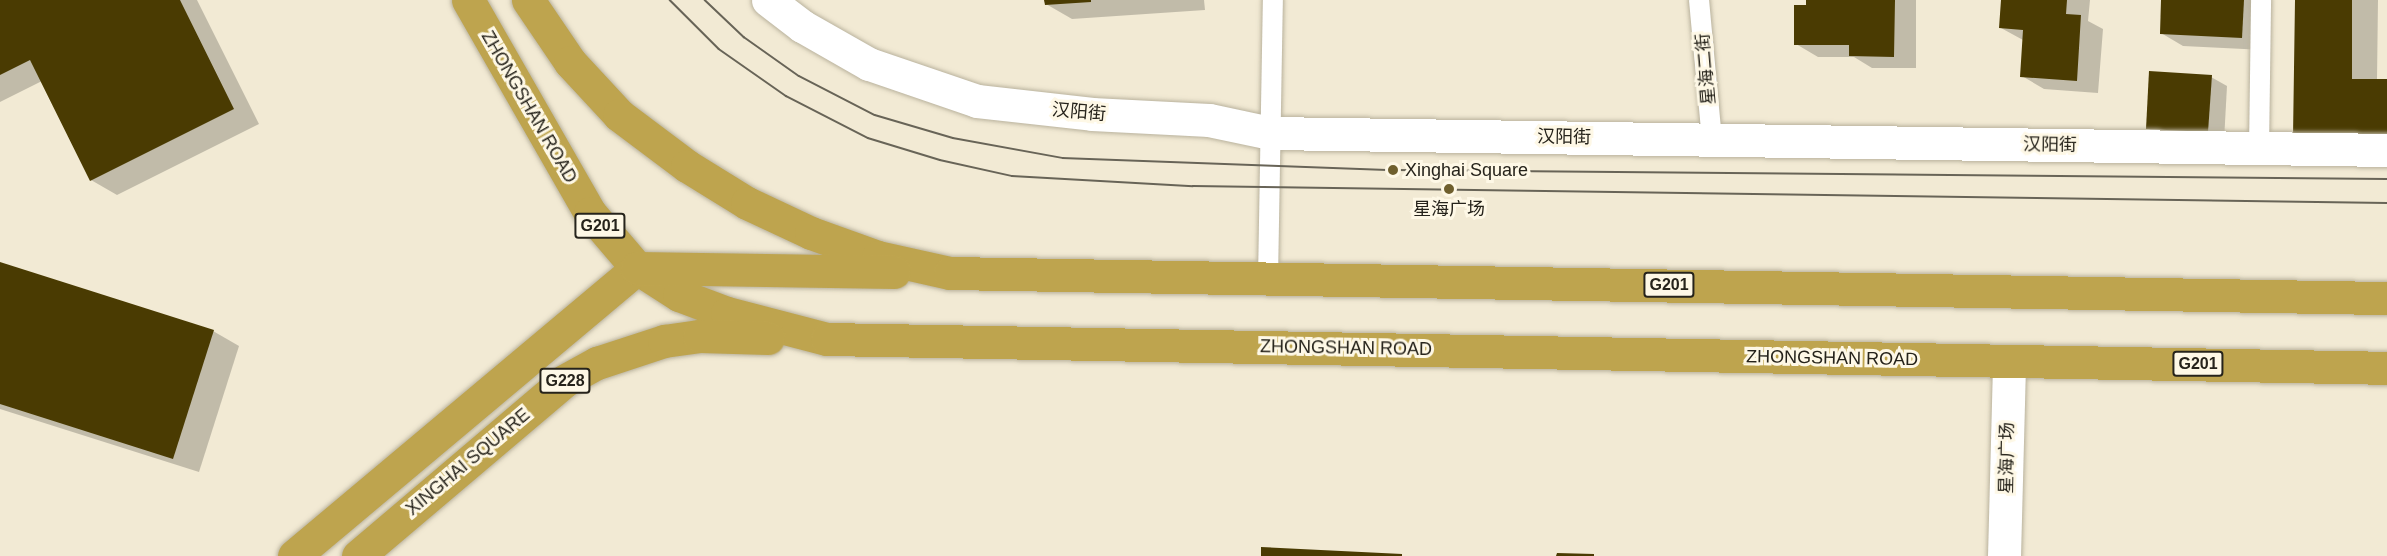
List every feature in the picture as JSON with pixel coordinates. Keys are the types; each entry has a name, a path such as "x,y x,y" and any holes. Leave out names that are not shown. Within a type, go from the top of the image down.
{"highway":[{"name":"ZHONGSHAN ROAD","path":"468,0 590,213 637,268 679,295 727,313 827,339 2387,368"},
{"name":"G201","path":"528,0 570,62 619,115 687,166 747,203 811,233 878,257 950,273 2387,298"},
{"path":"637,268 950,273"},
{"name":"G228","path":"294,556 637,268"},
{"name":"XINGHAI SQUARE","path":"358,556 564,381 597,363 664,341 699,336 827,339"}],"street":[{"name":"汉阳街","path":"768,0 802,26 869,64 977,101 1209,120 1270,133 2387,150"},
{"name":"星海广场","path":"2004,556 2009,361"}],"lane":[{"path":"1268,279 1273,0"},
{"name":"星海二街","path":"1699,0 1712,139"},
{"path":"2259,148 2261,0"}],"building":[{"path":"0,0 180,0 234,109 90,181 30,60 0,75"},
{"path":"1044,0 1091,0 1091,2 1045,5"},
{"path":"1806,0 1895,0 1894,57 1849,56 1849,45 1794,45 1794,5 1806,5"},
{"path":"2001,0 2067,0 2066,14 2081,15 2077,81 2020,77 2023,30 1999,28"},
{"path":"2161,0 2244,0 2242,38 2160,34"},
{"path":"2295,0 2352,0 2352,79 2387,79 2387,137 2293,136"},
{"path":"2149,71 2212,75 2208,132 2146,129"},
{"path":"0,262 214,330 173,459 0,404"},
{"path":"1261,547 1402,554 1402,556 1261,556"},
{"path":"1557,553 1594,554 1594,556 1556,556"}],"tram line":[{"path":"670,0 719,49 786,96 868,138 940,160 1012,176 1193,186 2387,203"},
{"path":"705,0 744,37 799,76 875,115 953,138 1063,158 1393,170 2387,179"}],"place":[{"name":"Xinghai Square","path":"1393,170"},
{"name":"星海广场","path":"1449,189"}]}
